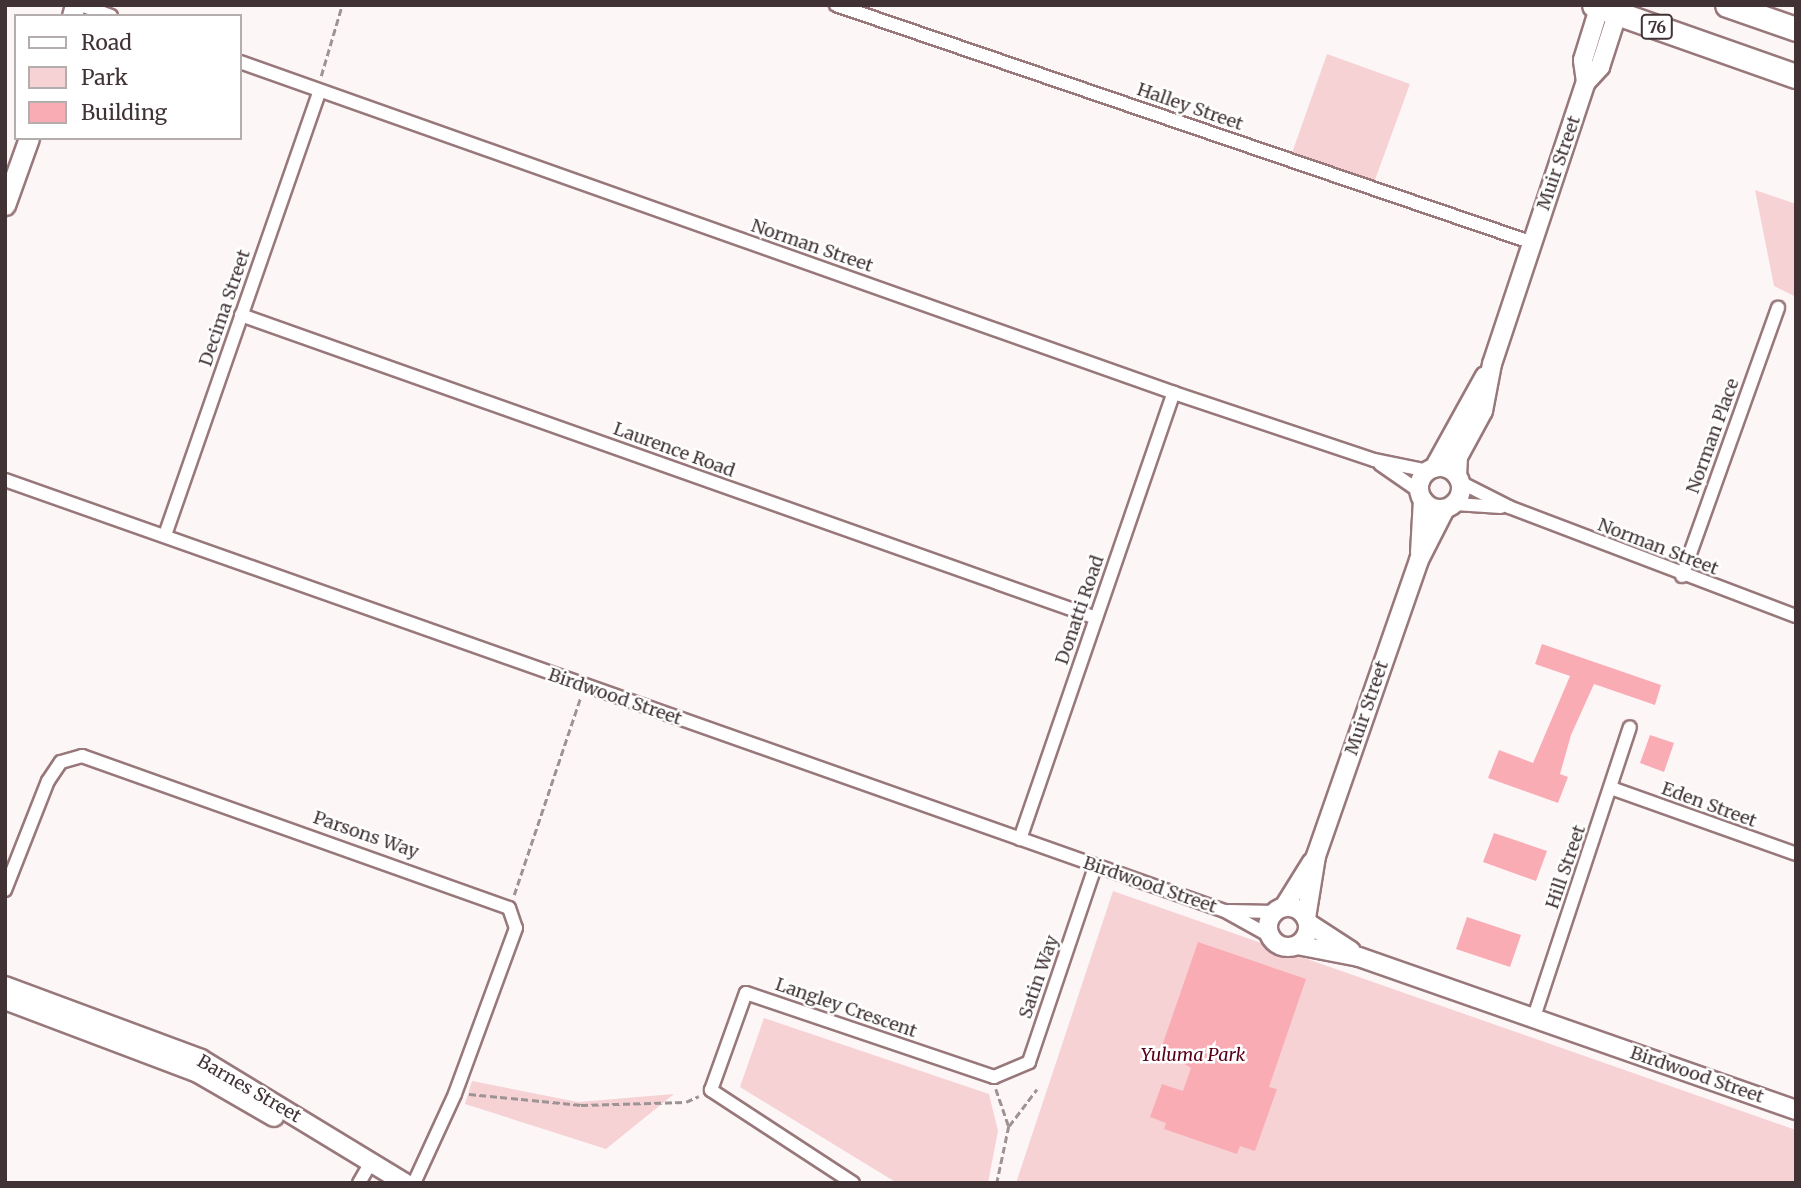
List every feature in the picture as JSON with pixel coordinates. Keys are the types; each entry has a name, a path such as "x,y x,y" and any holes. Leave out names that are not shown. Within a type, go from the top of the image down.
{"highway":[{"path":"1727,5 1796,29"},
{"name":"76","path":"1606,7 1796,76"}],"main road":[{"path":"5,205 28,140"}],"street":[{"path":"78,5 105,14"},
{"name":"Halley Street","path":"836,5 1532,243"},
{"name":"Muir Street","path":"1459,479 1458,457 1483,411 1492,364 1586,82 1583,60 1606,7"},
{"name":"Norman Street","path":"242,63 319,93 1174,393 1374,460 1431,470"},
{"name":"Decima Street","path":"165,535 319,93"},
{"name":"Norman Place","path":"1682,576 1778,308"},
{"name":"Laurence Road","path":"241,315 1096,618"},
{"name":"Muir Street","path":"1431,470 1492,364"},
{"name":"Donatti Road","path":"1020,839 1174,393"},
{"name":"Norman Street","path":"1374,460 1421,496"},
{"path":"1447,468 1459,479 1450,506 1430,507 1421,496 1431,470 1447,468"},
{"name":"Norman Street","path":"1459,479 1509,507 1682,576 1796,616"},
{"name":"Birdwood Street","path":"5,480 584,687 1225,911 1269,936"},
{"name":"Muir Street","path":"1419,560 1421,496"},
{"name":"Norman Street","path":"1450,506 1509,507"},
{"name":"Muir Street","path":"1307,920 1315,856 1419,560 1450,506"},
{"name":"Hill Street","path":"1534,1017 1630,727"},
{"name":"Parsons Way","path":"5,890 48,781 61,762 82,756 509,908"},
{"name":"Eden Street","path":"1611,788 1796,854"},
{"name":"Muir Street","path":"1279,909 1315,856"},
{"name":"Satin Way","path":"994,1077 1029,1062 1095,867"},
{"path":"414,1183 455,1094 516,928 509,908"},
{"path":"1294,908 1307,920 1307,934 1297,945 1281,946 1269,936 1268,925 1279,909 1294,908"},
{"name":"Birdwood Street","path":"1225,911 1279,909"},
{"name":"Birdwood Street","path":"1307,920 1359,957"},
{"name":"Birdwood Street","path":"1297,945 1359,957 1796,1110"},
{"name":"Barnes Street","path":"5,986 201,1059 365,1173 405,1183"},
{"name":"Langley Crescent","path":"711,1090 746,993 994,1077"},
{"name":"Barnes Street","path":"5,1000 196,1072 382,1183"},
{"path":"711,1090 853,1183"}],"path":[{"path":"319,93 342,5"},
{"path":"509,908 584,687"},
{"path":"994,1077 997,1100 1009,1126"},
{"path":"997,1183 1009,1126 1037,1089"},
{"path":"455,1094 581,1105 686,1101 711,1090"}],"green space":[{"path":"1327,54 1410,84 1372,188 1294,158 1292,153"},
{"path":"1755,190 1796,204 1794,296 1774,286"},
{"name":"Yuluma Park","path":"1113,891 1796,1130 1796,1183 1016,1183"},
{"path":"764,1018 989,1094 998,1131 988,1183 897,1183 740,1087"},
{"path":"472,1081 578,1102 674,1094 606,1149 465,1104"}],"building":[{"path":"1542,644 1661,685 1655,705 1594,684 1571,735 1560,774 1568,777 1558,803 1488,778 1499,750 1533,763 1570,676 1535,664"},
{"path":"1650,735 1674,743 1664,772 1640,763"},
{"path":"1494,833 1547,851 1536,881 1483,862"},
{"path":"1467,917 1521,935 1510,967 1456,949"},
{"path":"1198,942 1306,979 1269,1087 1277,1089 1255,1151 1240,1146 1237,1154 1164,1129 1166,1123 1150,1117 1162,1084 1183,1091 1191,1068 1183,1063 1185,1057 1161,1049"}]}
